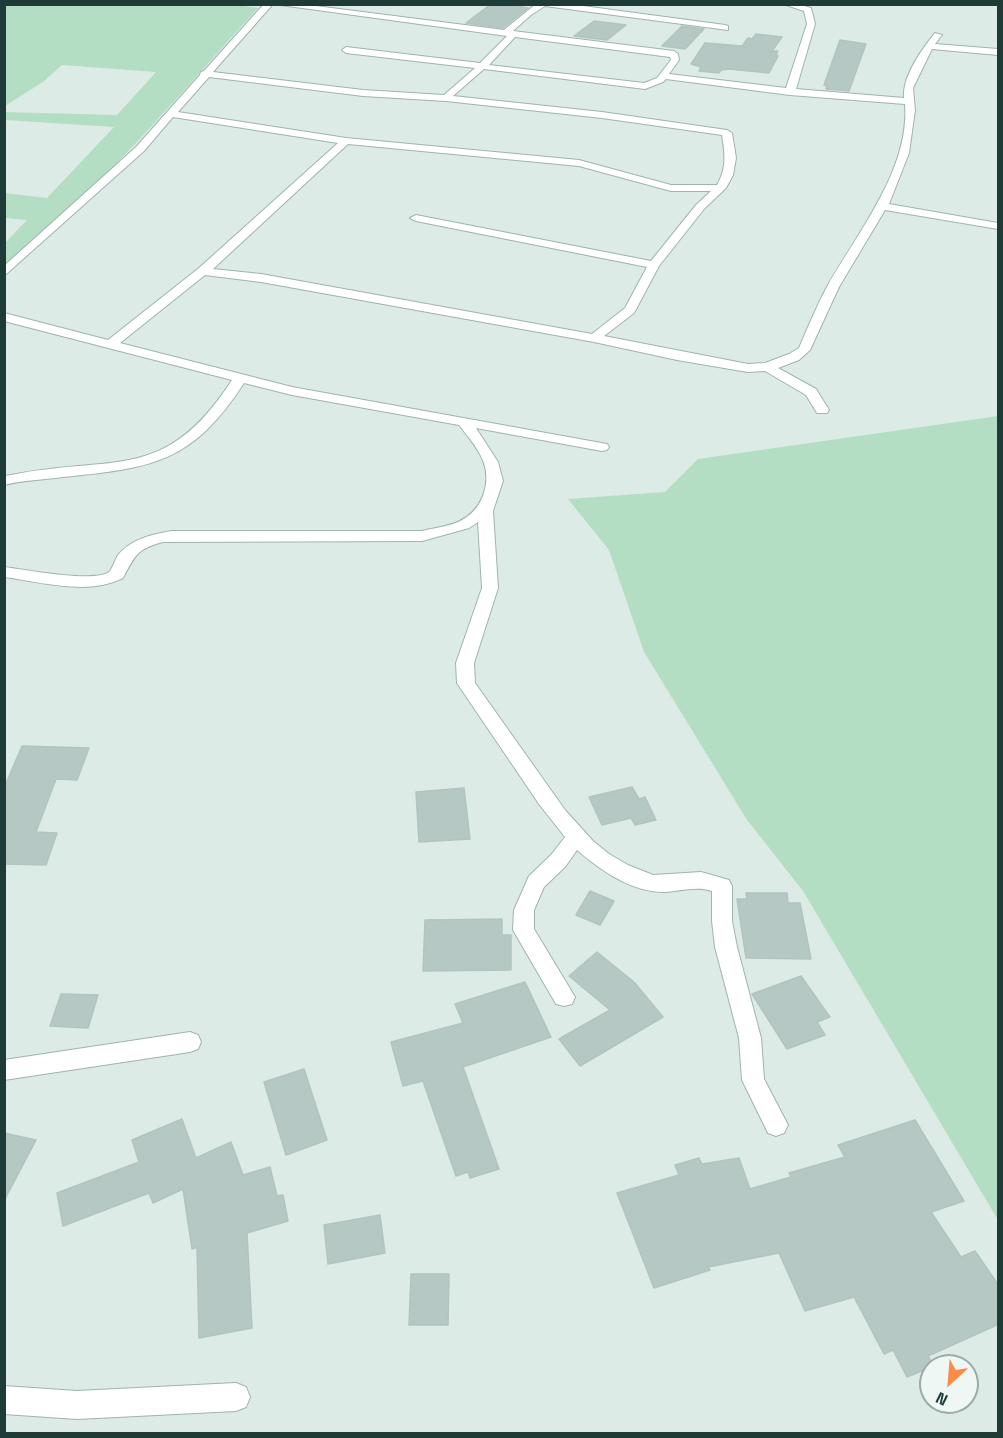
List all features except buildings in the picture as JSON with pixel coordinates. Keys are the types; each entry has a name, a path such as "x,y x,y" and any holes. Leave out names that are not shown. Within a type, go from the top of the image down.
{"street":[{"path":"4,273 140,149 204,74 269,4"},
{"path":"277,4 674,54 675,60 665,76 645,86 346,50"},
{"path":"324,10 343,4"},
{"path":"446,98 454,88 483,66 528,13 544,4 724,28"},
{"path":"787,4 808,10 811,24 790,92"},
{"path":"203,271 261,278 594,338 677,356 748,368 767,367 794,357 804,350 832,287 885,201 904,153 910,110 908,88 929,46 938,35"},
{"path":"929,46 999,52"},
{"path":"204,74 372,94 446,98 676,124 720,141 731,151 728,175 722,188 700,207 654,266 630,310 594,338"},
{"path":"665,76 790,92 908,101"},
{"path":"170,114 346,141 579,164 671,188 722,188"},
{"path":"109,345 203,271 346,141"},
{"path":"671,188 700,207"},
{"path":"880,206 999,226"},
{"path":"416,218 654,266"},
{"path":"4,317 292,391 602,447"},
{"path":"767,367 811,392 822,410"},
{"path":"4,481 123,466 160,456 176,448 225,404 240,378"},
{"path":"463,421 483,447 491,462 496,481 485,511 490,588 465,663 466,683 481,709 564,825 591,852 611,866 643,881 661,885 709,879 722,886 722,921 726,946 750,1038 753,1080 776,1125"},
{"path":"4,572 75,582 108,580 117,574 119,563 127,554 145,541 160,537 422,536 464,525 485,511"},
{"path":"564,997 523,930 524,910 536,882 558,861 576,837"},
{"path":"4,1070 190,1042"},
{"path":"4,1400 77,1405 236,1397"}],"green space":[{"path":"230,4 258,8 105,176 5,268 5,243 27,220 5,218 5,193 47,198 114,127 5,120 5,112 117,115 156,72 62,65 43,82 5,106 5,5"},
{"path":"998,416 998,1220 803,891 747,820 644,652 609,550 568,499 665,492 698,459"}]}
